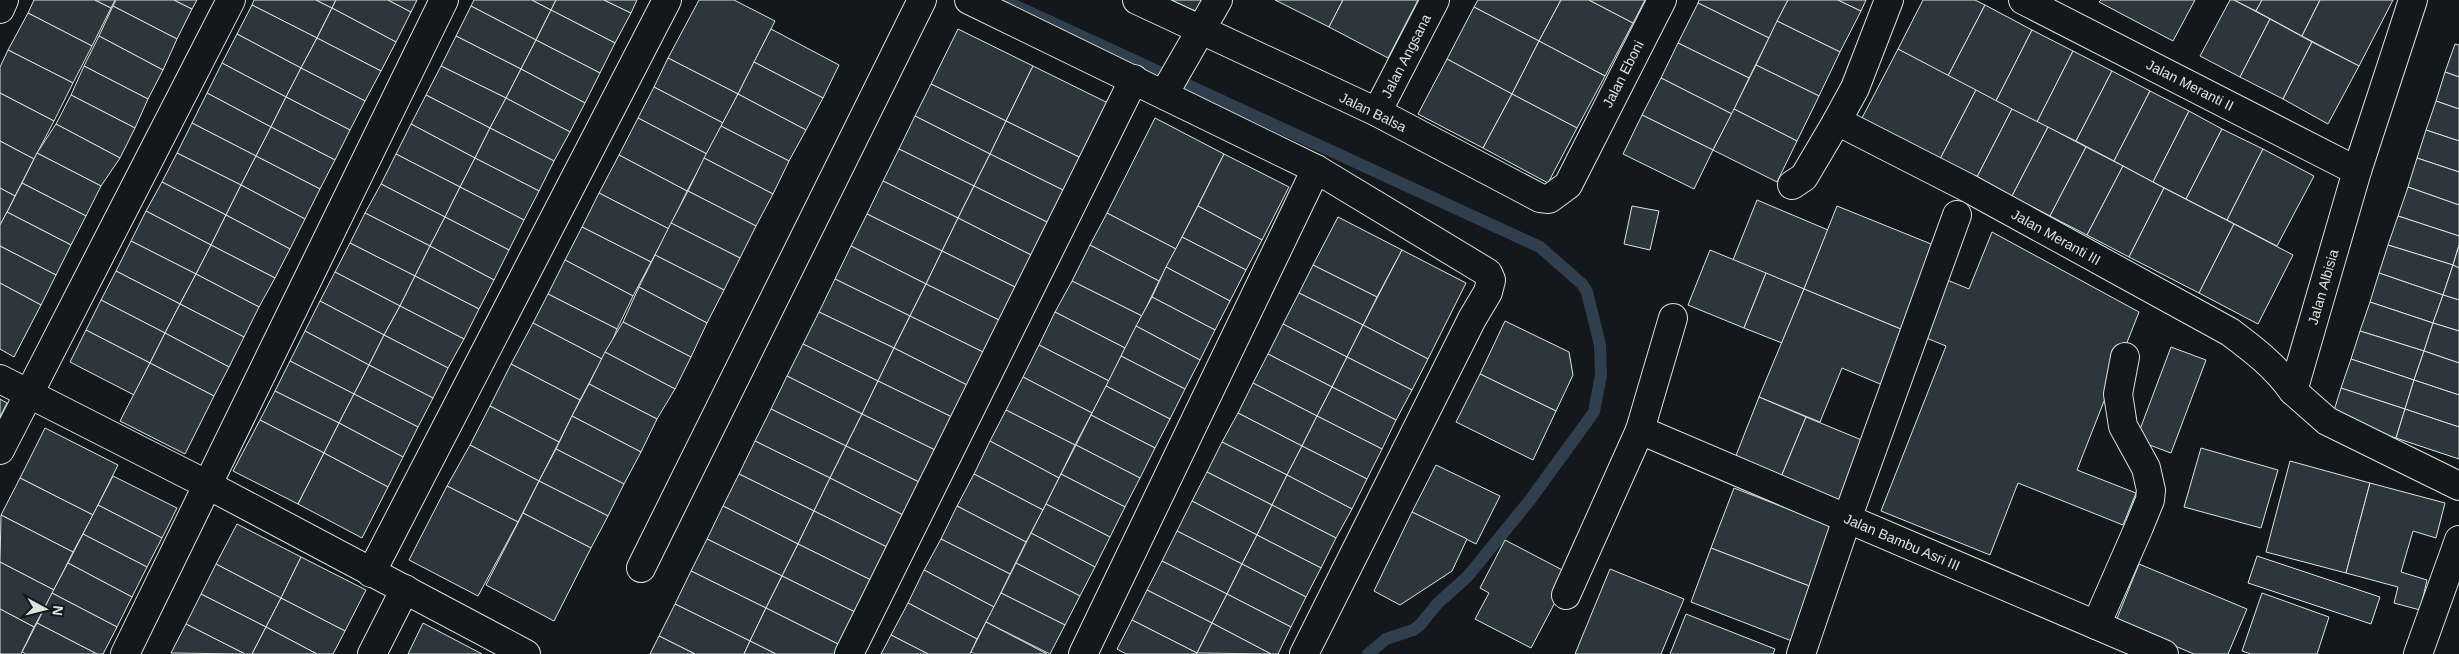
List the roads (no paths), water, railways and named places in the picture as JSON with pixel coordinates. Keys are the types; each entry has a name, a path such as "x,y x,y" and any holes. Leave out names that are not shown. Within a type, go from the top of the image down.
{"street":[{"path":"0,9 4,0"},
{"path":"0,450 232,0"},
{"path":"125,654 444,0"},
{"path":"372,572 667,0"},
{"path":"641,568 922,0"},
{"path":"969,0 1134,79 1168,89 1316,169 1488,273 1491,285 1304,654"},
{"name":"Jalan Balsa","path":"1137,0 1199,36 1377,112 1540,198 1549,199 1568,185 1585,148"},
{"path":"1168,89 1218,0"},
{"name":"Jalan Angsana","path":"1377,112 1435,0"},
{"name":"Jalan Eboni","path":"1585,148 1662,0"},
{"path":"1792,185 1804,177 1855,88 1889,0"},
{"name":"Jalan Meranti II","path":"2022,0 2356,171"},
{"name":"Jalan Albisia","path":"2293,391 2356,171 2413,0"},
{"path":"849,654 1134,79"},
{"name":"Jalan Meranti III","path":"1837,121 1968,188 2230,332 2264,357 2281,374 2293,391"},
{"path":"1083,654 1316,169"},
{"path":"1801,654 1847,519 1957,215"},
{"path":"1566,595 1640,430 1673,318"},
{"path":"2096,625 2150,500 2151,490 2146,468 2123,426 2118,394 2125,357"},
{"path":"0,379 208,485 526,654"},
{"path":"2293,391 2327,421 2459,486"},
{"name":"Jalan Bambu Asri III","path":"1640,430 2162,654"},
{"path":"2418,654 2452,577 2459,540"},
{"path":"372,654 405,590"}],"waterway":[{"path":"1003,0 1540,247 1582,284 1587,292 1600,345 1601,375 1594,412 1530,500 1468,576 1437,604 1420,625 1413,630 1386,639 1368,654"}]}
